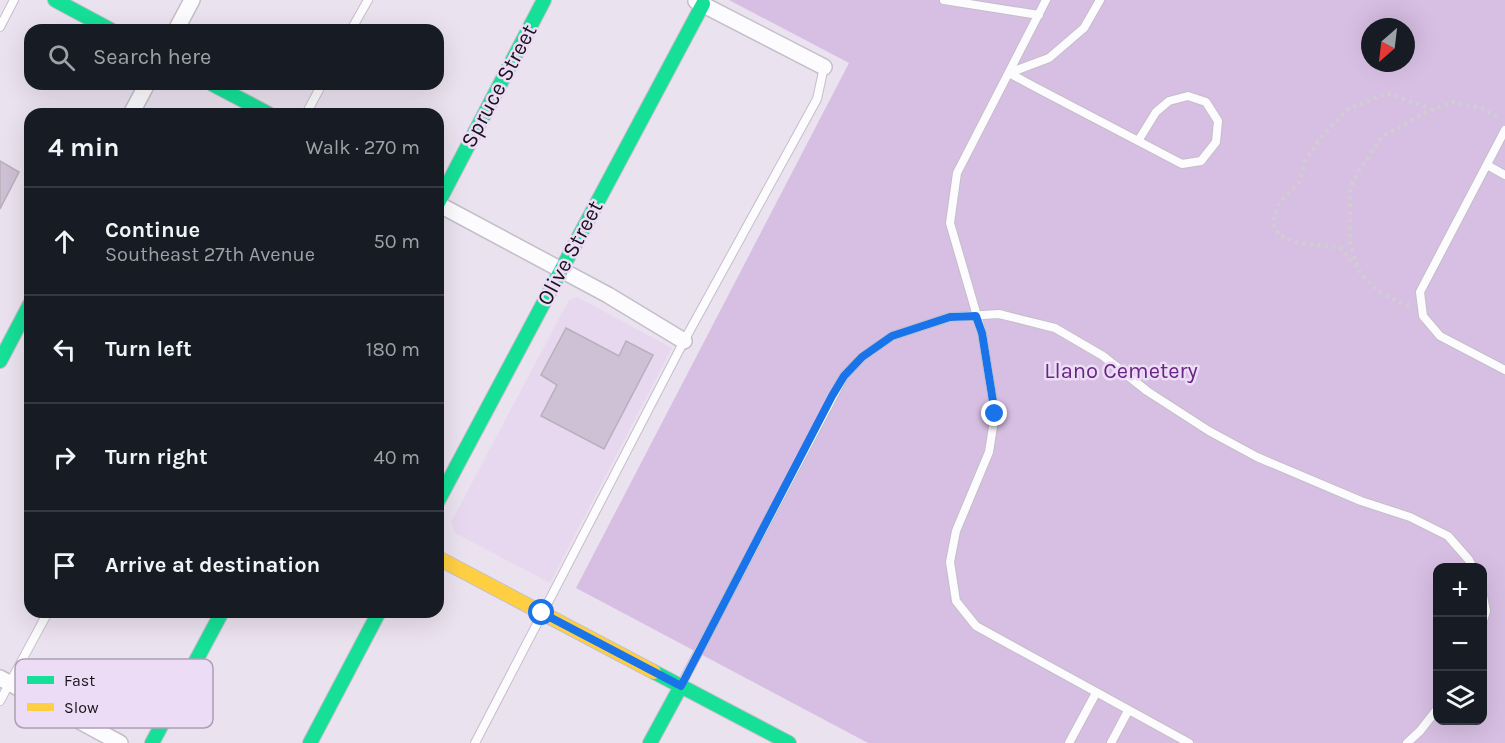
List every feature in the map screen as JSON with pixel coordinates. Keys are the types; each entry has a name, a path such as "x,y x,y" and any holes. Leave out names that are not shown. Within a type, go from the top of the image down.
{"street":[{"path":"55,0 100,24"},
{"path":"179,24 192,0"},
{"name":"Spruce Street","path":"444,192 544,0"},
{"path":"699,2 824,67"},
{"name":"Olive Street","path":"444,490 561,270 699,2"},
{"path":"134,108 144,90"},
{"path":"223,90 258,108"},
{"path":"444,206 608,295 684,341"},
{"path":"0,361 24,315"},
{"path":"0,326 24,339"},
{"path":"444,561 789,743"},
{"path":"197,659 219,618"},
{"path":"310,743 376,618"},
{"path":"655,741 681,686"},
{"path":"92,728 120,743"},
{"path":"152,743 160,728"}],"lane":[{"path":"0,27 14,0"},
{"path":"354,24 368,0"},
{"path":"944,0 1039,15"},
{"path":"1046,0 957,173 950,223 982,333 995,414 989,452 956,531 950,562 956,602 976,626 1190,743"},
{"path":"1009,73 1049,58 1084,28 1101,0"},
{"path":"475,743 684,341 817,99 824,67"},
{"path":"1009,73 1138,141 1182,164 1201,161 1216,142 1218,121 1206,102 1188,96 1169,101 1156,112 1138,141"},
{"path":"309,108 319,90"},
{"path":"1505,130 1420,292 1423,316 1440,336 1505,370"},
{"path":"1487,165 1505,175"},
{"path":"681,686 844,376 862,357 892,336 950,317 999,314 1055,328 1103,356 1147,391 1209,430 1257,457 1361,501 1410,517 1448,536 1471,563"},
{"path":"19,659 44,618"},
{"path":"0,701 5,681 15,665"},
{"path":"1070,743 1096,693"},
{"path":"1111,743 1128,711"},
{"path":"1407,743 1420,731 1433,713"}],"path":[{"path":"1359,270 1341,248 1294,242 1279,234 1272,222 1280,202 1299,183 1306,159 1319,140 1346,110 1387,93 1433,110"},
{"path":"1422,306 1403,304 1380,292 1360,274 1350,244 1350,188 1360,169 1383,137 1433,110 1453,102 1481,108 1505,121"}],"shaded area":[{"path":"577,297 672,348 550,583 455,533 451,522 569,300"}],"green space":[{"name":"Llano Cemetery","path":"729,0 1505,0 1505,743 868,743 576,588 849,63"}],"building":[{"path":"0,161 19,172 0,209"},
{"path":"566,328 619,356 626,341 653,355 604,449 541,416 557,385 541,375"}],"traffic: fast":[{"path":"55,0 100,24"},
{"path":"444,192 544,0"},
{"path":"444,490 703,4"},
{"path":"223,90 258,108"},
{"path":"0,361 24,315"},
{"path":"197,659 219,618"},
{"path":"310,743 376,618"},
{"path":"654,672 789,743"},
{"path":"650,743 681,686"},
{"path":"152,743 160,728"}],"traffic: slow":[{"path":"444,561 654,672"}],"route":[{"path":"542,613 681,686 832,396 844,376 862,357 892,336 950,317 976,316 982,333 995,414"}]}
